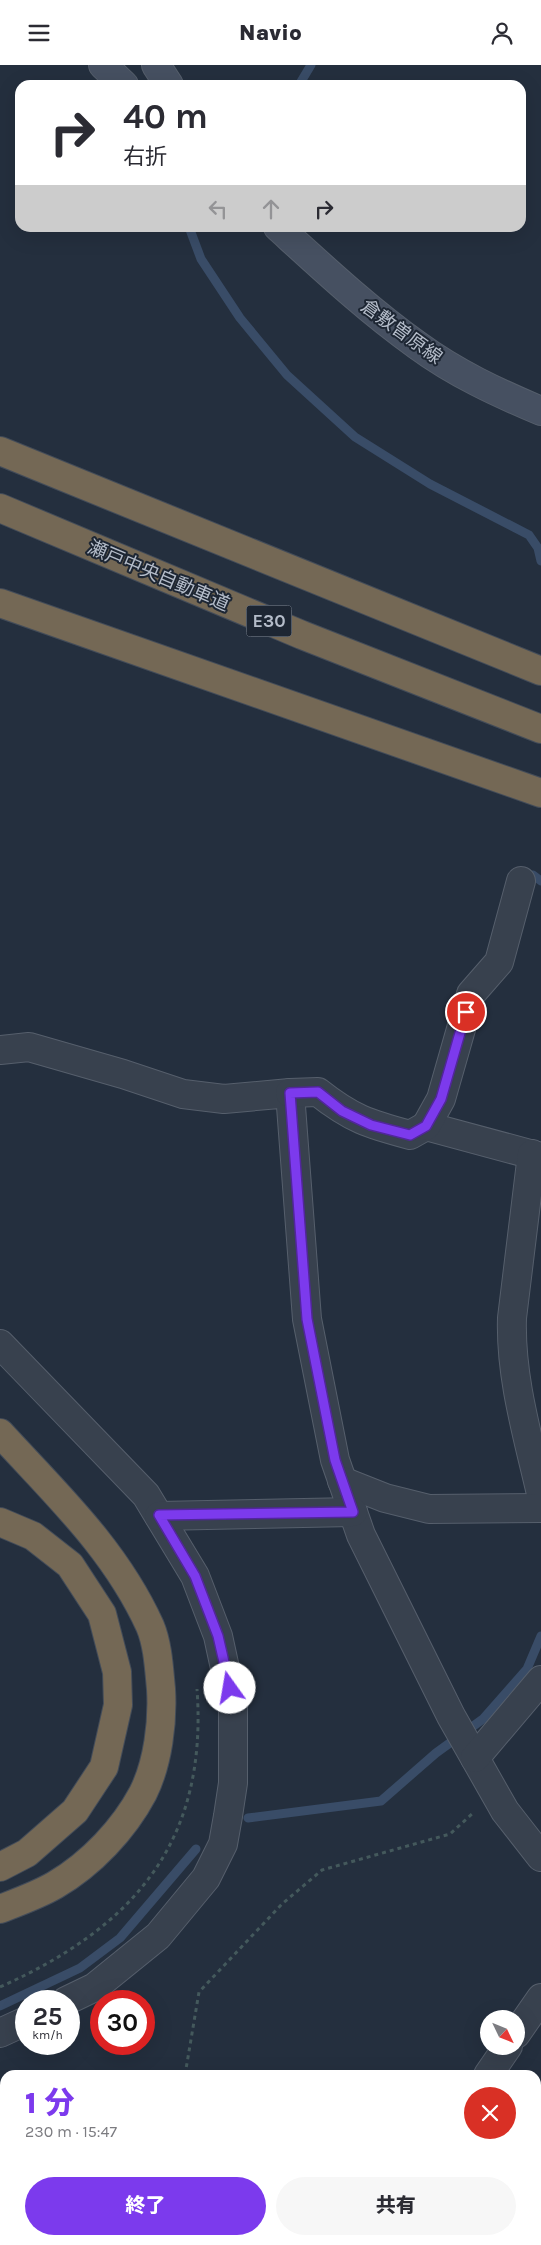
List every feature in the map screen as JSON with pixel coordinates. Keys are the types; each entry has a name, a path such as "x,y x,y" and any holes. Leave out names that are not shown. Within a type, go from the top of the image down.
{"highway":[{"path":"0,451 541,671"},
{"name":"瀬戸中央自動車道","path":"0,508 302,635 541,729"},
{"path":"0,603 541,793"},
{"path":"0,1433 97,1538 125,1579 150,1628 159,1669 162,1709 154,1760 143,1792 109,1840 86,1863 55,1885 0,1909"},
{"path":"0,1522 33,1536 70,1565 102,1614 117,1672 118,1705 104,1767 74,1811 27,1853 0,1867"}],"street":[{"path":"102,65 118,80"},
{"path":"156,65 166,80"},
{"name":"倉敷曽原線","path":"283,232 348,292 418,346 493,391 541,411"},
{"path":"0,1050 29,1047 123,1073 184,1094 224,1099 318,1092 342,1111 364,1121 410,1135 426,1126 441,1099 471,994 499,962 521,881"},
{"path":"290,1093 307,1319 335,1460 361,1535 451,1716 505,1811 541,1857"},
{"path":"426,1126 536,1155 512,1318 511,1343 523,1415 541,1494"},
{"path":"0,1344 146,1495 159,1515 195,1576 218,1636 234,1705 233,1783 223,1844 206,1878 158,1936 95,1987 80,1994"},
{"path":"342,1481 385,1497 429,1509 541,1508"},
{"path":"159,1515 353,1512"},
{"path":"473,1755 541,1680"},
{"path":"525,2021 541,1998"},
{"path":"0,2033 15,2026"},
{"path":"491,2070 502,2055"}],"path":[{"path":"186,2070 199,1992 282,1904 322,1870 450,1834 495,1794"}],"waterway":[{"path":"302,80 311,65"},
{"path":"191,232 201,259 240,318 287,375 355,437 430,484 529,535 538,548 541,561"},
{"path":"533,875 541,881"},
{"path":"248,1818 381,1801 436,1753 483,1719 527,1669 541,1636"},
{"path":"0,2006 80,1968 120,1938 196,1849"}],"route":[{"path":"230,1688 218,1636 195,1576 159,1515 353,1512 335,1460 307,1319 290,1093 318,1092 342,1111 371,1125 410,1135 426,1126 441,1099 466,1012"}]}
